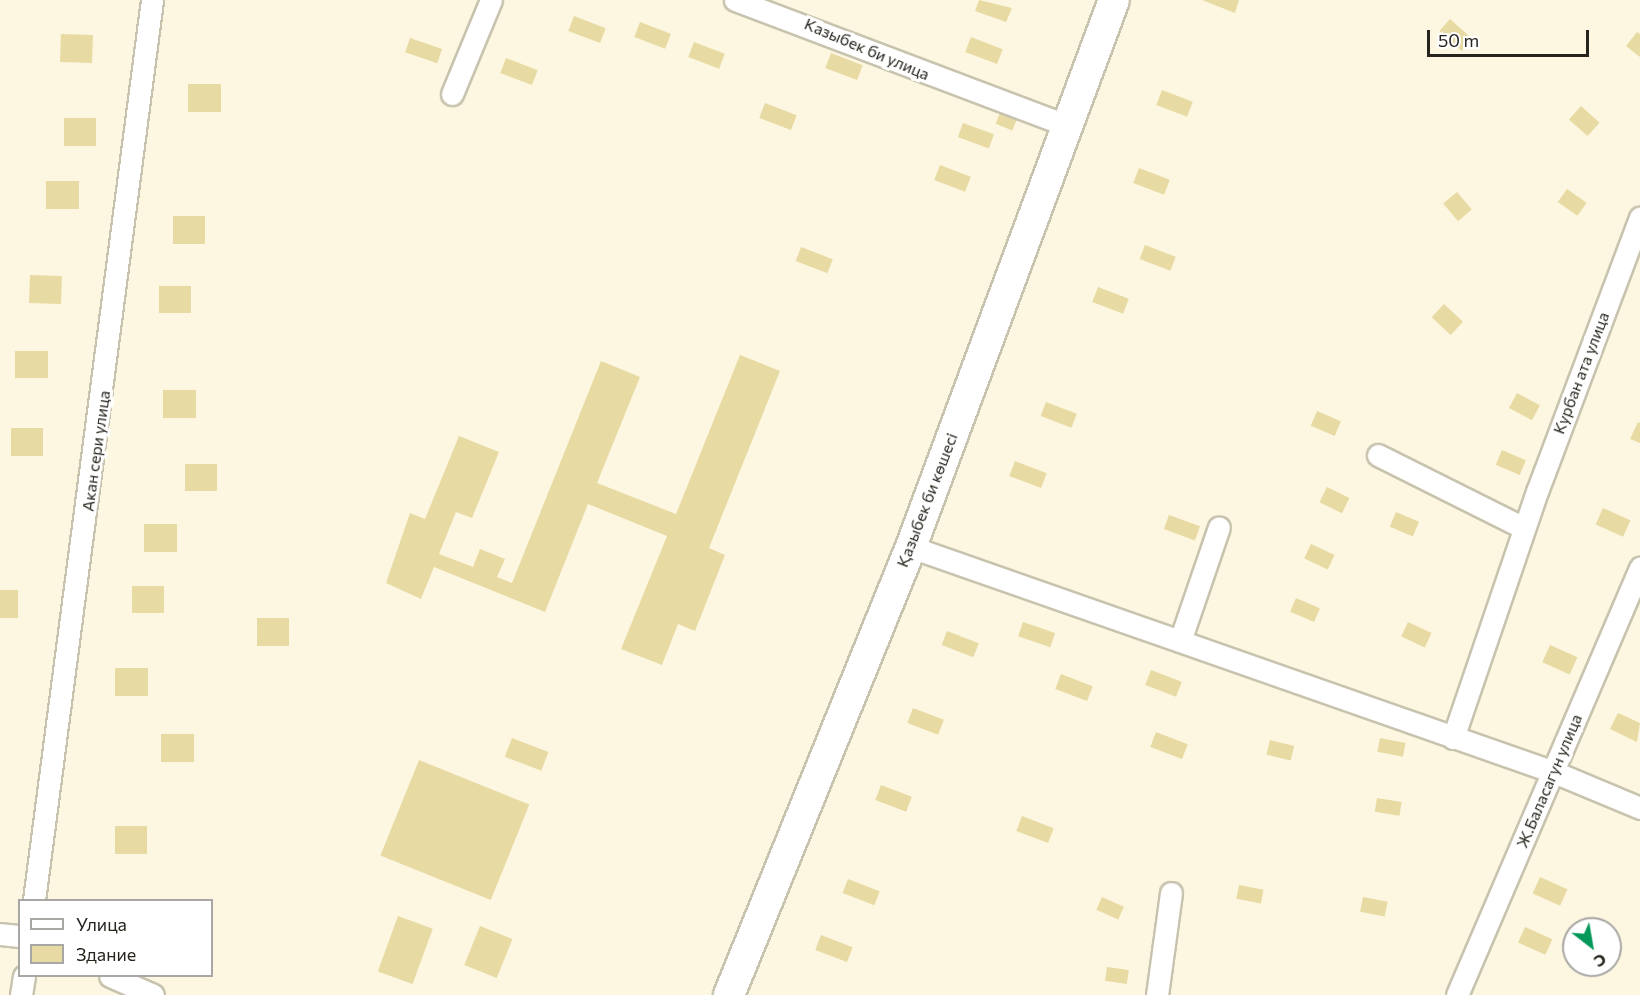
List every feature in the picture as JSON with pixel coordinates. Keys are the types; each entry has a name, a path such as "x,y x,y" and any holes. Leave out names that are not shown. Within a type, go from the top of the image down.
{"main road":[{"name":"Қазыбек би көшесі","path":"729,995 911,547 1065,125 1114,0"}],"street":[{"name":"Акан сери улица","path":"34,899 152,0"},
{"path":"452,94 490,0"},
{"name":"Казыбек би улица","path":"735,0 1065,125"},
{"name":"Курбан ата улица","path":"1453,738 1524,528 1640,218"},
{"path":"1378,455 1524,528"},
{"path":"1180,641 1219,527"},
{"path":"911,547 1554,772 1640,808"},
{"name":"Ж.Баласагун улица","path":"1457,995 1640,567"},
{"path":"1156,995 1171,893"},
{"path":"0,934 18,936"},
{"path":"21,995 24,977"},
{"path":"115,977 153,995"}],"building":[{"path":"979,0 1012,8 1006,22 975,11"},
{"path":"1202,0 1239,0 1235,13"},
{"path":"574,16 606,28 600,43 568,31"},
{"path":"1450,19 1472,39 1462,51 1439,31"},
{"path":"640,22 671,34 665,49 634,37"},
{"path":"1637,32 1640,34 1640,57 1626,46"},
{"path":"61,34 93,35 92,63 60,62"},
{"path":"971,37 1003,49 997,64 965,52"},
{"path":"410,38 442,49 437,63 405,52"},
{"path":"694,42 725,54 719,69 688,57"},
{"path":"831,53 863,65 857,80 825,68"},
{"path":"506,58 538,70 532,85 500,73"},
{"path":"188,84 221,84 221,112 188,112"},
{"path":"1162,90 1193,102 1187,117 1156,105"},
{"path":"765,103 797,115 791,130 759,118"},
{"path":"1581,106 1600,123 1588,136 1569,119"},
{"path":"1002,108 1019,115 1012,131 996,124"},
{"path":"64,118 96,118 96,146 64,146"},
{"path":"963,123 994,134 989,148 958,137"},
{"path":"940,165 971,177 965,192 934,180"},
{"path":"1139,168 1170,180 1164,195 1133,183"},
{"path":"46,181 79,181 79,209 46,209"},
{"path":"1567,189 1587,203 1577,216 1558,202"},
{"path":"1457,192 1472,210 1458,221 1443,204"},
{"path":"173,216 205,216 205,244 173,244"},
{"path":"1145,245 1176,257 1170,271 1140,259"},
{"path":"801,247 833,259 827,273 796,261"},
{"path":"30,275 62,276 61,304 29,303"},
{"path":"159,286 191,286 191,313 159,313"},
{"path":"1098,287 1129,299 1123,314 1092,302"},
{"path":"1444,304 1463,322 1451,335 1432,317"},
{"path":"15,351 48,351 48,378 15,378"},
{"path":"740,355 780,371 709,548 725,555 695,631 678,624 662,665 621,649 667,536 588,504 545,612 434,567 421,599 386,583 410,513 425,519 459,436 499,452 472,518 456,512 439,554 473,567 480,549 505,559 497,577 512,583 601,361 640,377 597,483 676,514"},
{"path":"163,390 196,390 196,418 163,418"},
{"path":"1517,393 1540,405 1532,420 1509,408"},
{"path":"1046,402 1077,414 1071,428 1041,416"},
{"path":"1317,411 1341,421 1335,436 1311,426"},
{"path":"1638,422 1640,423 1640,443 1630,439"},
{"path":"11,428 43,428 43,456 11,456"},
{"path":"1502,450 1526,460 1520,475 1496,465"},
{"path":"1015,461 1047,473 1041,488 1009,476"},
{"path":"185,464 217,464 217,491 185,491"},
{"path":"1327,487 1349,498 1342,513 1320,502"},
{"path":"1603,508 1630,520 1623,537 1596,524"},
{"path":"1396,512 1419,522 1413,536 1390,527"},
{"path":"1169,515 1200,526 1195,540 1164,529"},
{"path":"144,524 177,524 177,552 144,552"},
{"path":"1311,544 1335,555 1328,569 1304,559"},
{"path":"132,586 164,586 164,613 132,613"},
{"path":"0,590 18,590 18,618 0,618"},
{"path":"1296,598 1320,608 1314,622 1290,612"},
{"path":"257,618 289,618 289,646 257,646"},
{"path":"1023,622 1055,633 1050,647 1018,636"},
{"path":"1408,622 1432,633 1425,647 1401,637"},
{"path":"947,631 979,643 973,657 942,645"},
{"path":"1550,645 1577,657 1570,675 1542,662"},
{"path":"115,668 148,668 148,696 115,696"},
{"path":"1151,670 1182,682 1176,697 1145,685"},
{"path":"1061,674 1093,686 1087,701 1055,689"},
{"path":"913,708 944,720 938,735 907,723"},
{"path":"1618,713 1640,723 1637,742 1610,729"},
{"path":"1156,732 1188,744 1182,759 1150,747"},
{"path":"161,734 194,734 194,762 161,762"},
{"path":"512,738 548,752 541,771 505,757"},
{"path":"1380,738 1406,743 1403,757 1377,752"},
{"path":"1270,740 1294,746 1291,761 1266,755"},
{"path":"419,760 529,805 491,900 380,855"},
{"path":"881,785 912,797 906,812 875,800"},
{"path":"1377,798 1402,802 1400,816 1375,812"},
{"path":"1022,816 1054,828 1048,843 1016,831"},
{"path":"115,826 147,826 147,854 115,854"},
{"path":"1540,877 1567,889 1560,906 1533,893"},
{"path":"848,879 880,891 874,905 843,893"},
{"path":"1239,885 1264,890 1261,904 1236,899"},
{"path":"1102,897 1124,907 1118,920 1096,910"},
{"path":"1363,897 1388,902 1385,916 1360,912"},
{"path":"398,916 433,929 413,984 378,971"},
{"path":"480,926 512,939 497,978 464,965"},
{"path":"1525,927 1552,939 1545,955 1518,943"},
{"path":"821,935 853,947 847,962 815,950"},
{"path":"1107,967 1129,970 1127,984 1105,981"}]}
